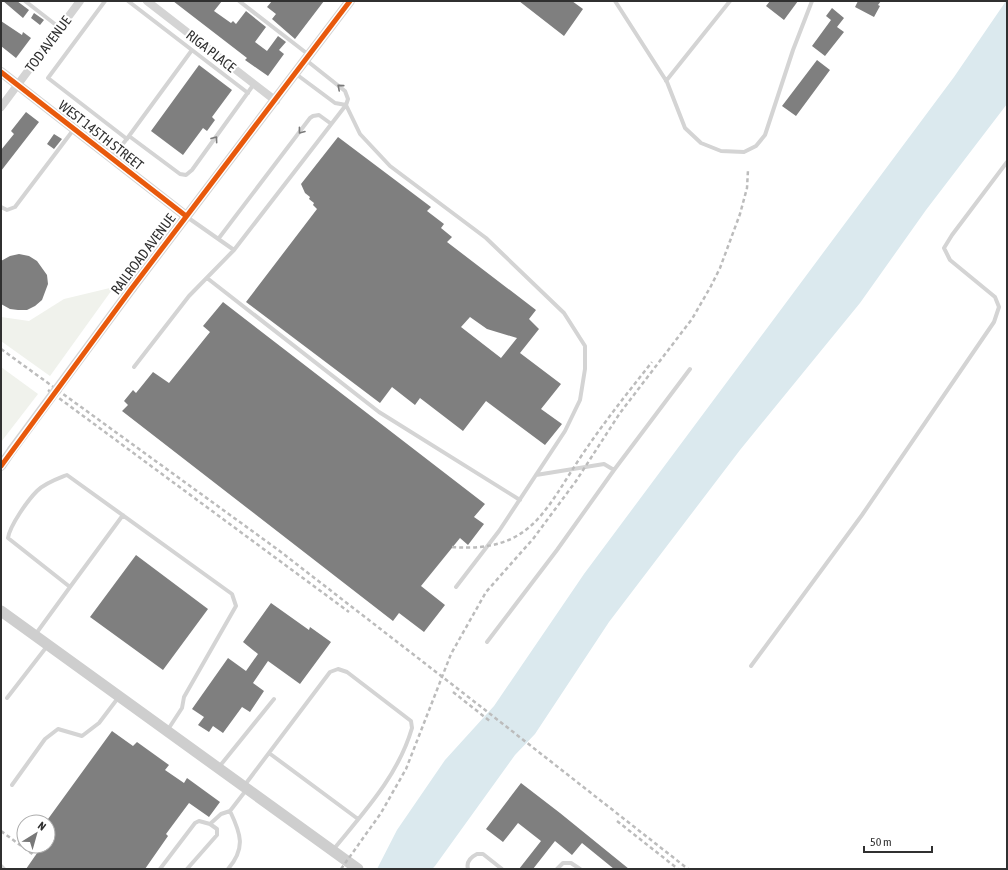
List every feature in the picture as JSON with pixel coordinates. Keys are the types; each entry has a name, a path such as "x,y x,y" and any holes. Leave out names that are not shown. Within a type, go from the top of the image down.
{"main road":[{"path":"1,611 358,869"}],"street":[{"name":"TOD AVENUE","path":"1,107 80,1"},
{"name":"RIGA PLACE","path":"147,1 276,101"},
{"name":"RAILROAD AVENUE","path":"1,466 186,216 276,101 350,1"},
{"name":"WEST 145TH STREET","path":"1,72 186,216"}],"lane":[{"path":"25,1 60,28"},
{"path":"105,1 48,78 180,174 186,175 192,170 254,84"},
{"path":"128,1 248,93"},
{"path":"134,367 189,296 234,250 330,123 346,105 348,99 345,91 308,58 239,1"},
{"path":"615,1 666,81 685,128 701,143 721,151 744,152 756,146 765,135 793,50 812,1"},
{"path":"666,81 730,1"},
{"path":"112,158 197,40"},
{"path":"209,64 216,55"},
{"path":"295,74 335,103 346,105"},
{"path":"346,105 360,134 390,166 486,238 564,314 585,346 585,369 580,400 565,431 499,531 456,586"},
{"path":"219,238 310,118 319,115 330,123"},
{"path":"1,207 7,210 15,207 74,129"},
{"path":"751,666 862,515 994,322 999,307 995,298 950,260 944,248 952,235 1007,162"},
{"path":"186,216 234,250"},
{"path":"207,278 379,412 520,500"},
{"path":"487,642 557,550 614,470 690,369"},
{"path":"536,475 604,464 614,470"},
{"path":"70,587 8,538 9,530 37,490 52,481 67,475 232,594 236,606 184,697 182,708 167,731"},
{"path":"35,635 123,515"},
{"path":"7,698 48,645"},
{"path":"210,824 221,814 230,811 269,752 330,672 338,669 347,672 411,721 412,728 392,773 379,793 332,851"},
{"path":"12,785 45,739 58,729 82,736 99,723 119,696"},
{"path":"219,768 274,699"},
{"path":"269,752 358,819"},
{"path":"228,869 240,849 241,838 230,811"},
{"path":"160,869 195,823 199,820 210,824 216,829 217,835 187,869"},
{"path":"468,869 467,865 469,860 477,854 483,854 502,869"},
{"path":"557,869 563,863 571,863 580,869"},
{"path":"1,866 4,869"}],"shaded area":[{"path":"1006,1 1007,104 926,210 860,303 740,450 609,622 535,734 515,755 435,866 432,869 377,869 397,830 445,760 494,706 584,574 954,77"},
{"path":"114,287 50,376 1,341 1,317 29,321 64,299"},
{"path":"1,367 38,394 1,442"}],"building":[{"path":"3,1 17,1 29,10 23,18"},
{"path":"173,1 222,1 214,11 231,23 233,21 236,24 246,11 266,27 255,42 267,51 278,36 286,42 279,50 284,54 268,76 245,60 247,58"},
{"path":"272,1 324,1 295,39 272,19 276,14 267,7"},
{"path":"519,1 572,1 583,9 564,36"},
{"path":"770,1 798,1 784,20 766,6"},
{"path":"858,1 881,1 874,17 855,7"},
{"path":"832,8 844,18 837,27 844,32 825,56 812,46 831,20 826,16"},
{"path":"34,13 44,20 40,25 31,18"},
{"path":"1,21 22,35 23,32 31,38 16,58 1,46"},
{"path":"817,60 830,70 796,116 782,106"},
{"path":"199,65 232,90 212,117 215,120 207,131 203,128 183,155 151,131"},
{"path":"26,112 39,122 1,171 1,150 14,134 11,131"},
{"path":"54,134 62,139 54,149 47,144"},
{"path":"338,137 431,207 427,211 444,224 441,228 452,237 447,242 536,310 529,319 539,329 520,353 561,384 541,409 562,424 545,445 486,401 463,431 420,398 415,405 392,387 380,403 246,302 317,209 313,205 314,203 309,199 310,197 305,193 301,184","holes":["470,317 487,329 517,338 501,358 461,327"]},
{"path":"19,254 29,256 37,261 47,275 48,284 42,300 27,310 10,309 1,304 1,261 10,256"},
{"path":"223,302 485,504 474,517 484,524 468,545 460,538 421,586 445,605 424,632 399,613 393,621 122,411 128,405 124,401 133,390 136,393 153,372 169,383 210,332 203,326"},
{"path":"136,555 208,609 163,670 90,617"},
{"path":"271,603 309,630 310,627 331,642 300,684 268,661 253,683 264,691 250,712 242,707 223,733 213,726 209,732 198,725 204,717 192,709 228,658 246,671 258,654 243,642"},
{"path":"112,731 133,746 137,742 169,765 165,770 184,783 187,778 220,802 209,817 189,803 166,834 168,836 145,869 26,869 36,854 56,854 56,814 52,814"},
{"path":"521,783 629,869 614,869 582,843 572,855 555,841 533,869 519,869 541,841 518,823 503,842 486,829"}],"railway":[{"path":"341,869 381,813 406,769 451,654 486,592 533,539 576,481 620,413 692,319 720,268 740,214 747,188 748,170"},
{"path":"1,349 277,549 688,869"},
{"path":"452,547 479,547 501,543 519,535 534,523 558,492 600,429 652,362"},
{"path":"48,390 349,612"},
{"path":"453,692 491,722"},
{"path":"617,821 678,869"},
{"path":"1,831 35,856"}],"cycle path":[{"path":"1,466 132,288 350,1"},
{"path":"1,72 186,216"}]}
